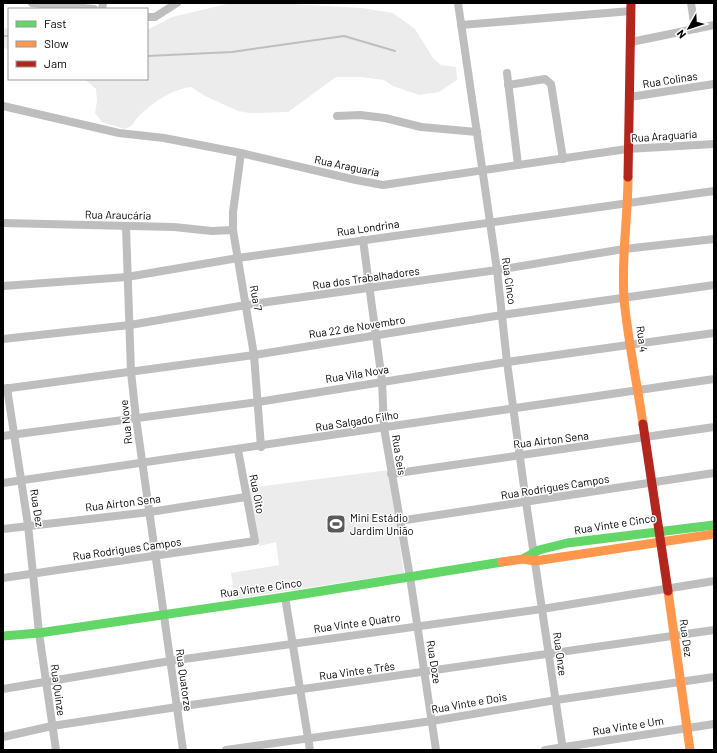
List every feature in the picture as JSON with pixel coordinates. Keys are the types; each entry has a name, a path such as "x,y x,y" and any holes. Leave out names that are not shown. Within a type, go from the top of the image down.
{"street":[{"path":"32,3 84,8"},
{"path":"148,17 155,17 177,3"},
{"name":"Rua Cinco","path":"458,3 460,25 497,270 513,408 535,561"},
{"path":"691,3 695,29"},
{"path":"460,25 631,7"},
{"name":"Rua 4","path":"631,7 630,97 627,150 628,202 624,249 624,299 658,530"},
{"path":"631,42 714,25"},
{"path":"507,73 518,165"},
{"path":"508,85 545,79 549,82 563,159"},
{"name":"Rua Colinas","path":"630,97 714,84"},
{"name":"Rua Araguaría","path":"3,106 119,133 164,138 241,153 383,185 627,150 714,144"},
{"path":"337,116 360,115 385,118 421,127 477,132"},
{"name":"Rua 7","path":"241,153 233,212 233,230 254,355 261,447"},
{"name":"Rua Londrina","path":"3,286 25,286 127,278 238,258 714,191"},
{"name":"Rua Araucária","path":"3,223 180,228 212,231 233,230"},
{"name":"Rua Nove","path":"126,227 131,372 141,464 150,512 163,614"},
{"name":"Rua dos Trabalhadores","path":"3,340 130,325 246,306 497,270 624,249 714,239"},
{"name":"Rua Seis","path":"363,240 382,381 384,428 399,521 410,577"},
{"name":"Rua 22 de Novembro","path":"5,388 254,355 502,315 624,299 714,285"},
{"name":"Rua Vila Nova","path":"3,436 258,402 507,362 714,333"},
{"name":"Rua Salgado Filho","path":"3,483 261,447 714,379"},
{"name":"Rua Dez","path":"5,388 28,525 39,633"},
{"name":"Rua Airton Sena","path":"391,474 520,455 645,439 714,427"},
{"name":"Rua Oito","path":"238,450 255,541"},
{"name":"Rua Rodrigues Campos","path":"399,521 714,473"},
{"name":"Rua Airton Sena","path":"3,529 150,512 246,497"},
{"name":"Rua Vinte e Cinco","path":"523,559 533,551 658,530 714,525"},
{"name":"Rua Dez","path":"658,530 661,541 666,588 690,750"},
{"name":"Rua Vinte e Cinco","path":"3,636 39,633 285,597 523,559 535,561 714,534"},
{"name":"Rua Rodrigues Campos","path":"3,578 255,541"},
{"name":"Rua Onze","path":"535,561 563,749"},
{"name":"Rua Doze","path":"410,577 416,626 436,750"},
{"name":"Rua Vinte e Quatro","path":"3,689 170,661 542,609 714,581"},
{"path":"285,597 310,750"},
{"name":"Rua Quatorze","path":"163,614 183,750"},
{"name":"Rua Vinte e Três","path":"3,737 52,726 177,707 714,630"},
{"name":"Rua Quinze","path":"39,633 56,750"},
{"name":"Rua Vinte e Dois","path":"226,750 432,721 556,700 714,677"},
{"name":"Rua Vinte e Um","path":"545,750 563,749 714,724"}],"shaded area":[{"path":"231,3 273,3 362,8 393,13 415,29 433,58 441,65 456,67 457,80 439,92 419,95 393,86 384,80 361,77 336,77 288,112 250,113 238,111 205,96 191,87 177,90 157,101 140,115 131,126 125,129 102,122 95,113 97,101 96,89 85,80 148,80 148,29 172,17"},
{"path":"3,28 8,29 8,49 3,48"},
{"path":"389,470 404,573 235,599 231,573 279,565 276,542 259,546 249,488"}],"waterway":[{"path":"3,36 8,36"},
{"path":"148,56 232,52 344,36 395,51"}],"traffic: fast":[{"path":"523,559 539,550 567,543 714,525"},
{"path":"3,636 39,633 285,597 502,562"}],"traffic: slow":[{"path":"628,177 623,284 630,346 643,424"},
{"path":"502,562 523,559 535,561 714,534"},
{"path":"668,591 690,750"}],"traffic: jam":[{"path":"628,177 631,3"},
{"path":"643,424 668,591"}],"place":[{"name":"Mini Estádio Jardim União","path":"336,524"}]}
